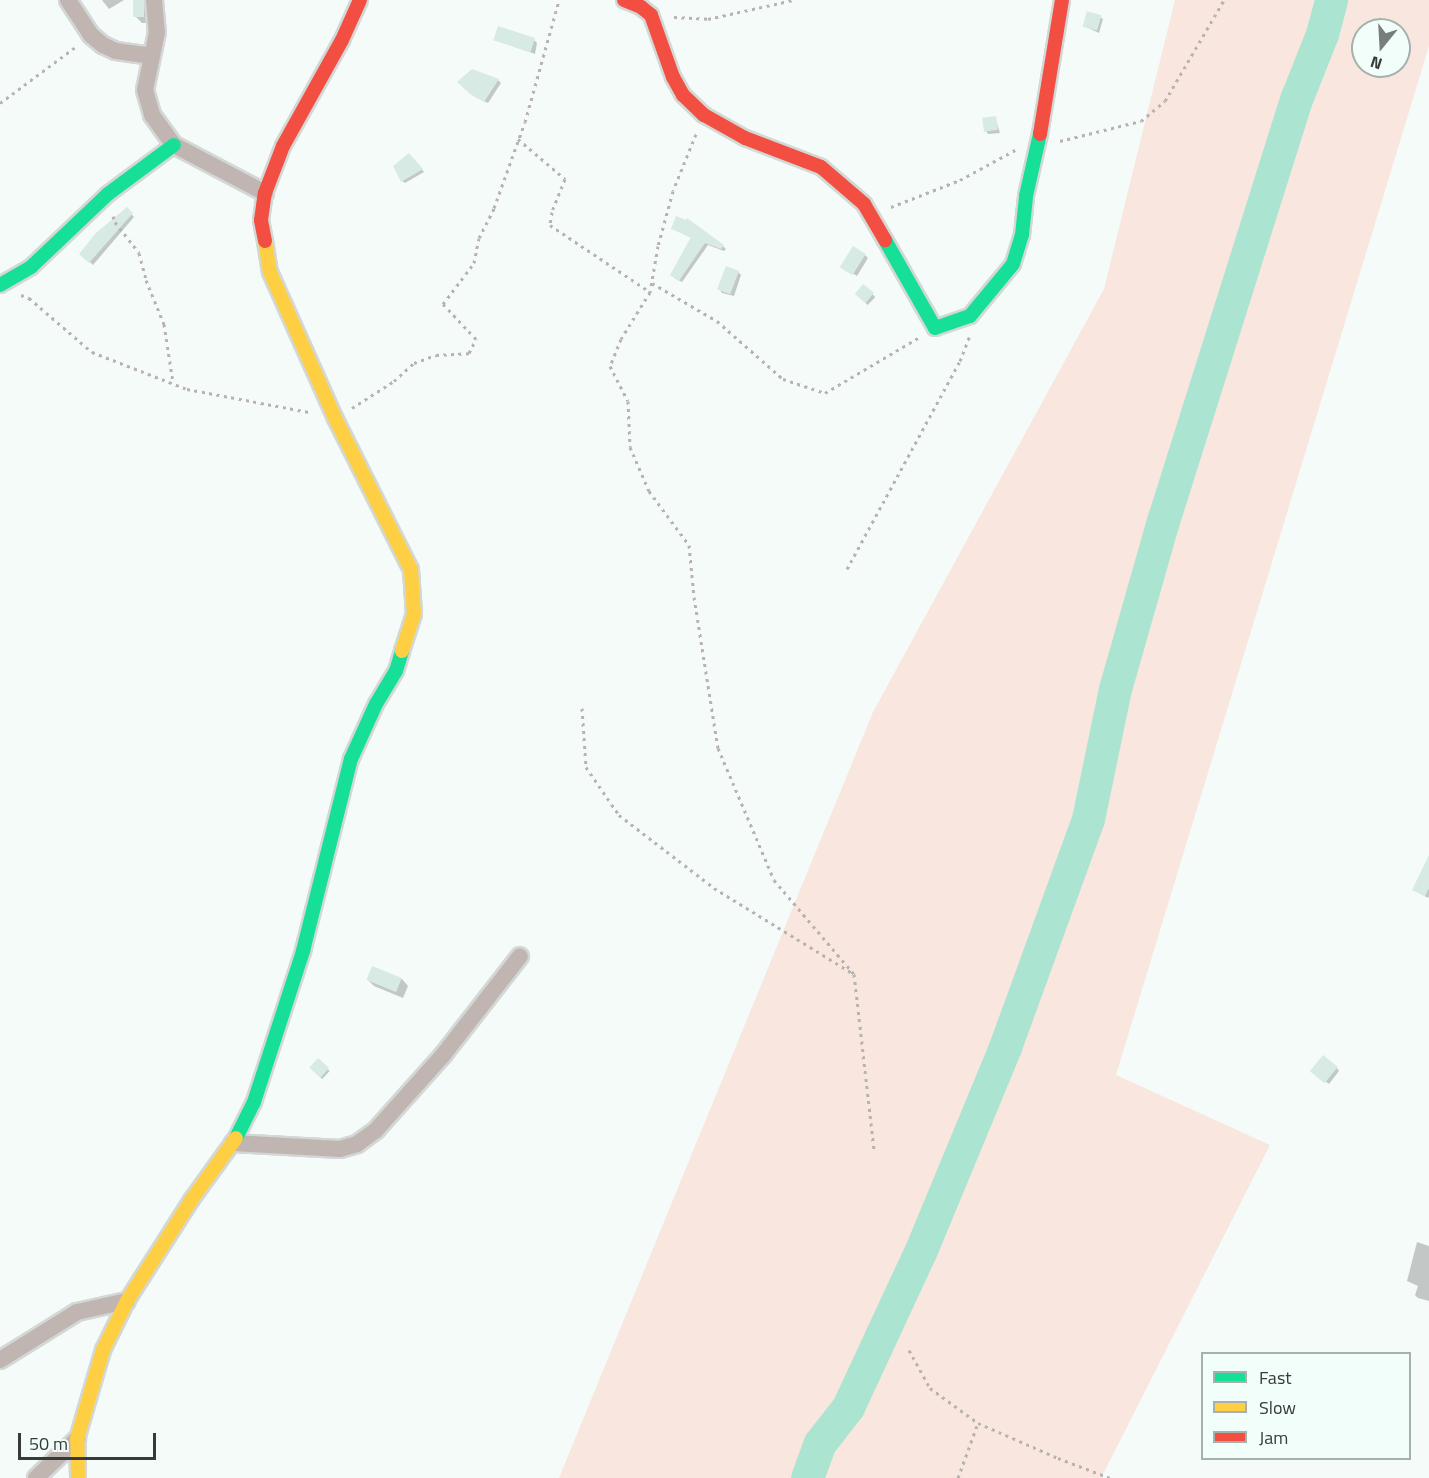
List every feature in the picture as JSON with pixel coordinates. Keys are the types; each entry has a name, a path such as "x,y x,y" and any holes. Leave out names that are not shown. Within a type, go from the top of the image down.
{"street":[{"path":"68,0 91,35 116,51 152,56"},
{"path":"154,0 157,32 145,90 152,116 174,145 265,193"},
{"path":"78,1478 77,1439 103,1350 127,1301 192,1199 233,1143 254,1102 303,951 351,759 376,704 396,671 414,614 411,570 335,418 270,272 261,219 265,193 283,146 342,40 360,0"},
{"path":"624,0 641,7 651,15 673,77 683,95 704,115 745,138 821,166 872,214 892,255 935,328 970,316 1013,264 1022,235 1026,196 1038,147 1062,0"},
{"path":"0,285 31,267 108,194 174,145"},
{"path":"233,1143 340,1149 357,1144 376,1130 443,1055 520,956"},
{"path":"0,1360 77,1312 127,1301"},
{"path":"36,1478 77,1439"}],"path":[{"path":"20,294 30,298 92,352 187,388 335,418 394,381 414,363 436,355 469,353 476,339 443,304 474,263 479,238 494,208 518,139 559,0"},
{"path":"651,15 708,19 793,0"},
{"path":"872,214 960,180 1015,150 1038,147 1096,130 1141,121 1165,101 1224,0"},
{"path":"0,103 91,35"},
{"path":"704,115 673,191 658,246 650,292 621,339 610,366 628,401 630,447 649,491 689,545 694,597 718,748 774,880 854,975 874,1149"},
{"path":"518,139 565,179 552,212 550,225 650,292"},
{"path":"108,194 115,222 140,254 146,280 164,324 173,383"},
{"path":"651,284 717,321 783,379 825,393 935,328"},
{"path":"847,569 960,361 973,328 970,316"},
{"path":"582,708 586,767 619,815 714,888 854,975"},
{"path":"909,1350 930,1388 978,1423 1110,1478"},
{"path":"958,1478 978,1423"}],"shaded area":[{"path":"1175,0 1429,0 1429,46 1116,1075 1270,1145 1101,1478 559,1478 873,712 1104,289"}],"building":[{"path":"133,0 144,0 144,17 133,17"},
{"path":"1087,11 1101,15 1097,31 1083,26"},
{"path":"498,26 535,38 530,52 493,40"},
{"path":"472,69 499,79 484,102 470,94 457,82"},
{"path":"996,116 998,130 984,132 982,118"},
{"path":"409,153 423,169 401,182 393,166"},
{"path":"127,207 133,213 89,263 79,254 96,233"},
{"path":"676,216 686,220 687,218 724,245 721,249 705,243 679,281 670,275 691,237 671,229"},
{"path":"853,246 866,254 852,275 840,267"},
{"path":"726,266 739,271 730,294 717,289"},
{"path":"863,284 874,293 866,303 855,294"},
{"path":"1429,855 1429,888 1425,896 1412,890"},
{"path":"372,966 402,978 396,992 366,980"},
{"path":"1323,1055 1338,1067 1325,1083 1310,1071"},
{"path":"318,1058 329,1068 320,1078 309,1068"}],"waterway":[{"path":"807,1478 820,1443 848,1407 921,1250 1005,1047 1088,819 1115,689 1163,521 1297,97 1322,34 1331,0"}],"traffic: fast":[{"path":"885,240 935,328 970,316 1013,264 1022,235 1026,196 1040,134"},
{"path":"0,285 31,267 108,194 174,145"},
{"path":"236,1138 254,1102 303,951 351,759 376,704 396,671 402,651"}],"traffic: slow":[{"path":"265,241 270,272 335,418 411,570 414,614 402,651"},
{"path":"78,1478 77,1439 103,1350 127,1301 192,1199 236,1138"}],"traffic: jam":[{"path":"265,241 261,220 265,193 283,146 342,40 360,0"},
{"path":"624,0 641,7 651,15 673,77 683,95 704,115 745,138 821,167 864,204 885,240"},
{"path":"1040,134 1062,0"}]}
